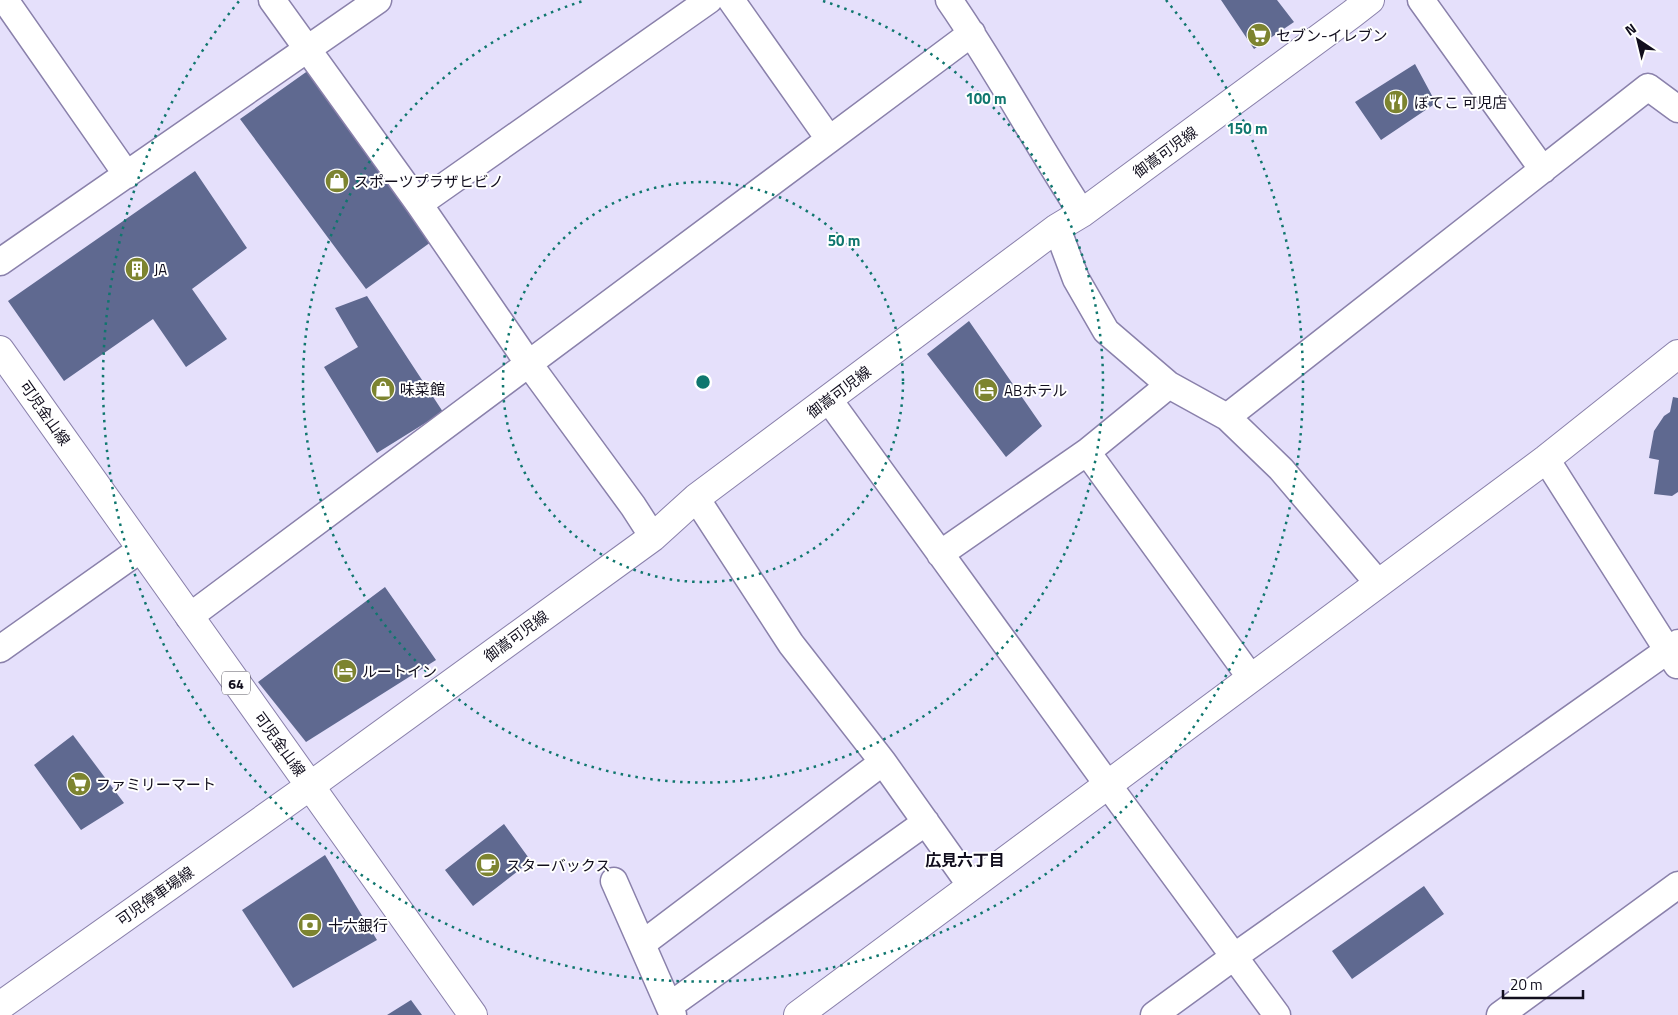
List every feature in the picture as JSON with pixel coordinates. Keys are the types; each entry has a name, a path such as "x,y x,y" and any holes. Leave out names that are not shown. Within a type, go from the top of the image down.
{"main road":[{"name":"御嵩可児線","path":"310,786 653,537 696,498 1057,228 1082,213 1370,0"},
{"name":"可児金山線","path":"0,350 473,1015"},
{"path":"798,1015 1546,459 1678,354"},
{"name":"可児停車場線","path":"2,1000 310,786"}],"street":[{"path":"0,3 5,0 127,175"},
{"path":"272,0 309,49 529,364 633,506 653,537"},
{"path":"0,262 378,0"},
{"path":"418,204 709,0"},
{"path":"731,0 829,139"},
{"path":"949,0 972,34 1082,213"},
{"path":"1421,0 1543,170"},
{"path":"189,617 972,34"},
{"path":"1227,417 1648,87 1678,108"},
{"path":"1057,228 1076,279 1106,331 1169,385 1227,417 1281,469 1378,583"},
{"path":"940,554 1088,452 1169,385"},
{"path":"828,400 1277,1015"},
{"path":"1088,452 1251,678"},
{"path":"1154,1015 1235,956 1675,653 1546,459"},
{"path":"696,498 791,644 883,762 971,886"},
{"path":"0,649 142,550"},
{"path":"642,944 883,762"},
{"path":"614,881 671,1011 926,822"},
{"path":"1500,1015 1678,885"}],"building":[{"name":"セブン-イレブン","path":"1221,0 1277,0 1294,22 1254,49"},
{"name":"ぼてこ 可児店","path":"1415,64 1436,103 1381,140 1355,102"},
{"name":"スポーツプラザヒビノ","path":"309,70 431,242 366,289 240,119"},
{"name":"JA","path":"195,171 247,248 192,289 227,339 186,367 153,319 64,381 8,301"},
{"name":"味菜館","path":"367,296 443,412 377,453 324,367 358,347 335,308"},
{"name":"ABホテル","path":"969,321 1042,426 1006,457 927,354"},
{"path":"1673,397 1678,398 1678,492 1672,496 1654,494 1659,460 1649,458 1654,431 1664,416 1670,412"},
{"name":"ルートイン","path":"385,587 436,660 306,742 258,682"},
{"name":"ファミリーマート","path":"73,735 124,803 81,830 34,765"},
{"name":"スターバックス","path":"504,824 531,861 473,906 445,870"},
{"name":"十六銀行","path":"325,855 377,940 293,988 242,910"},
{"path":"1424,886 1444,914 1352,979 1332,951"},
{"path":"411,1000 422,1015 387,1015"}],"place":[{"name":"セブン-イレブン","path":"1259,35"},
{"name":"ぼてこ 可児店","path":"1396,102"},
{"name":"スポーツプラザヒビノ","path":"337,181"},
{"name":"JA","path":"137,269"},
{"name":"味菜館","path":"383,389"},
{"name":"ABホテル","path":"986,390"},
{"name":"ルートイン","path":"345,671"},
{"name":"ファミリーマート","path":"79,784"},
{"name":"スターバックス","path":"488,865"},
{"name":"十六銀行","path":"310,925"}],"district":[{"name":"広見六丁目","path":"965,860"}]}
